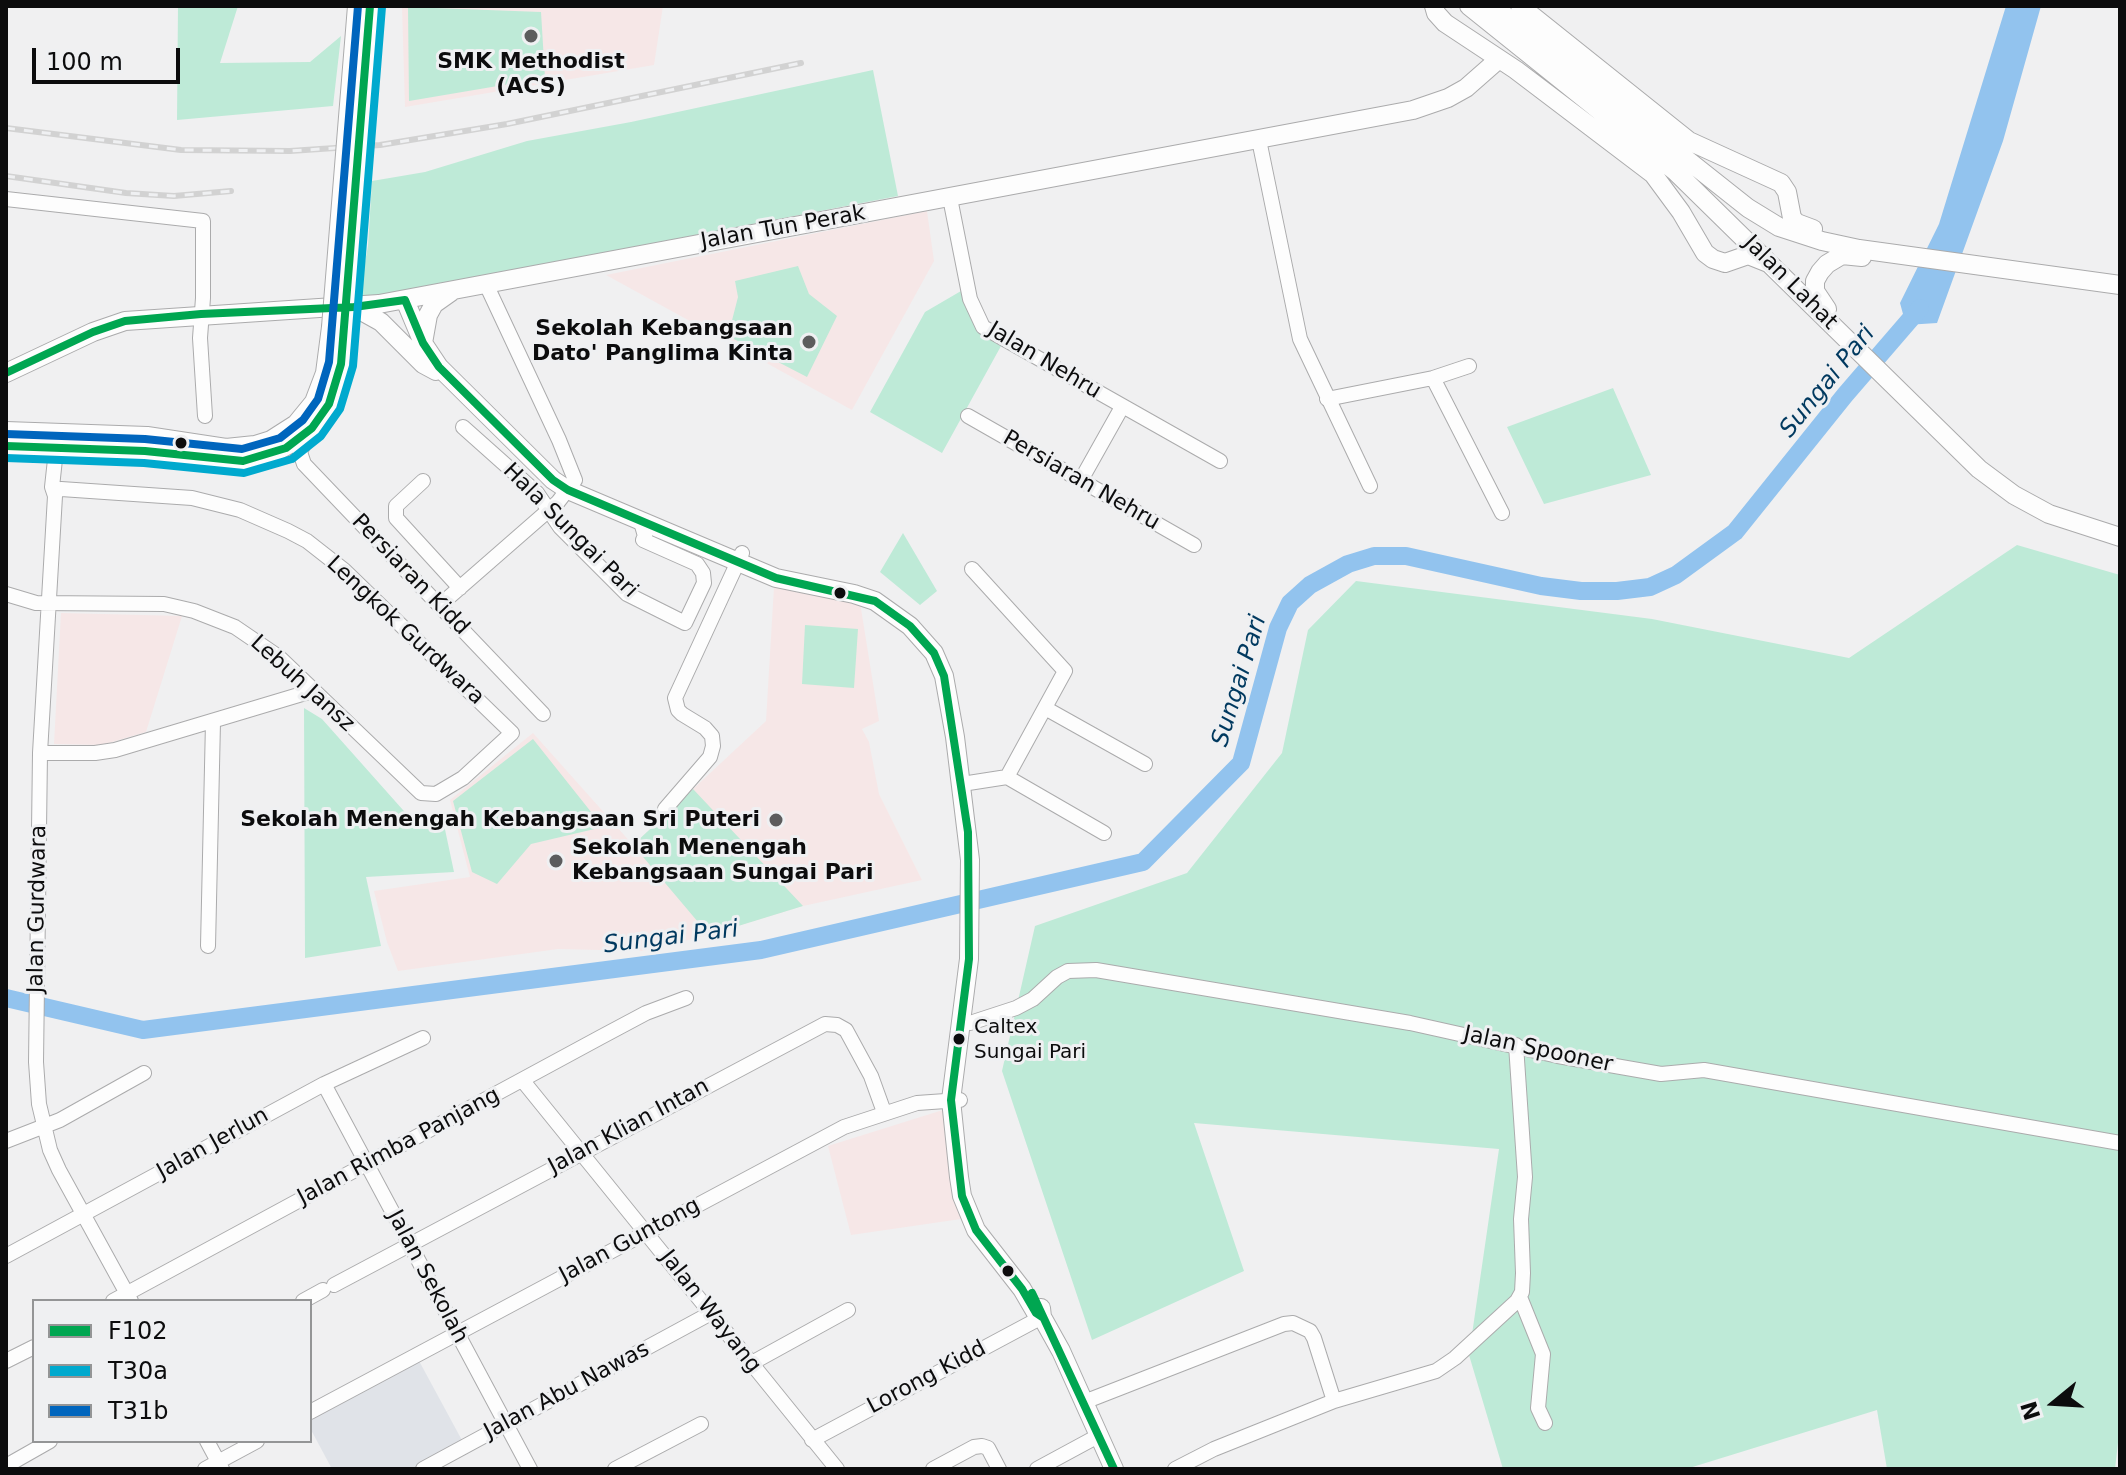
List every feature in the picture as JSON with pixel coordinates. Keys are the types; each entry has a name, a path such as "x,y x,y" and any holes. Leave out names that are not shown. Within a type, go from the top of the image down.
{"main road":[{"path":"6,431 60,442 243,461 286,448 312,428 335,391 341,364 338,327 357,6"},
{"path":"6,446 147,436 226,448 271,440 296,424 314,402 338,327 370,6"},
{"path":"1434,6 1445,23 1499,59 1653,174 1681,212 1705,253 1725,263 1748,255 1774,267"},
{"name":"Jalan Lahat","path":"1469,6 1681,165"},
{"name":"Jalan Lahat","path":"1493,6 1681,165 1737,230 1979,469 2014,495 2049,514 2120,537"},
{"path":"1520,6 1689,141 1784,186 1789,211 1797,223 1837,237 1859,249"},
{"name":"Jalan Tun Perak","path":"6,373 109,325 201,314 354,307 405,300 1259,140 1430,105 1466,88 1499,59"},
{"path":"1681,165 1779,227 1822,241 1859,249 2120,285"},
{"path":"1748,208 1769,211 1777,202 1773,188 1757,172"},
{"path":"1713,259 1736,250 1739,244 1737,230"},
{"path":"1876,366 1820,300 1815,291 1815,281 1827,264 1842,255 1873,259 1917,256"},
{"path":"423,343 428,315 434,304 454,290"},
{"path":"405,300 433,360 520,447 571,485 700,557 740,558"},
{"path":"354,307 381,322 423,364 453,380"},
{"name":"Jalan Tun Perak","path":"6,388 54,352"},
{"path":"571,485 740,558 875,601 910,626 928,644 944,676 967,784 974,859 970,1023 956,1100"},
{"path":"973,959 956,1100 959,1177 969,1215 976,1230 1042,1317 1114,1469"}],"street":[{"path":"1259,140 1296,328 1370,486"},
{"name":"Jalan Nehru","path":"950,198 965,281 983,327 1220,461"},
{"path":"6,199 203,221 200,338 205,416"},
{"path":"440,605 548,510 571,485 559,440 486,284"},
{"path":"1327,399 1433,378 1469,366"},
{"path":"1433,378 1502,513"},
{"path":"1081,480 1122,407"},
{"name":"Persiaran Nehru","path":"968,416 1194,545"},
{"name":"Hala Sungai Pari","path":"463,427 537,493 560,527 627,594 685,623 704,583 700,557"},
{"name":"Persiaran Kidd","path":"312,428 300,452 304,464 543,714"},
{"name":"Jalan Gurdwara","path":"60,442 40,753 36,1062 39,1104 43,1127 59,1170 129,1297"},
{"path":"423,481 396,506 396,518 460,588"},
{"name":"Lengkok Gurdwara","path":"58,492 192,498 240,510 307,541 344,570 512,733 479,766 442,792"},
{"path":"665,809 710,757 712,736 678,710 675,698 740,558"},
{"path":"972,569 1065,671 1007,777"},
{"name":"Lebuh Jansz","path":"6,594 49,604 147,603 179,607 219,619 267,646 416,790 429,795 442,792"},
{"path":"40,753 104,752 312,691"},
{"path":"1045,708 1145,764"},
{"path":"208,946 213,722"},
{"path":"967,784 1007,777 1104,833"},
{"name":"Jalan Spooner","path":"970,1023 1016,1008 1033,999 1057,977 1081,969 1410,1023 1558,1056 1661,1074 1704,1070 2120,1143"},
{"name":"Jalan Rimba Panjang","path":"129,1297 646,1013 686,998"},
{"name":"Jalan Klian Intan","path":"307,1299 825,1024 846,1030 871,1076 884,1112"},
{"name":"Jalan Jerlun","path":"6,1256 324,1084 423,1038"},
{"path":"1516,1045 1525,1177 1520,1297 1543,1354 1538,1408 1545,1423"},
{"path":"6,1141 43,1127 144,1073"},
{"name":"Jalan Wayang","path":"523,1081 837,1469"},
{"name":"Jalan Sekolah","path":"324,1084 530,1469"},
{"name":"Jalan Guntong","path":"312,1411 844,1127 917,1103 956,1100"},
{"path":"1175,1469 1214,1449 1334,1401 1436,1371 1467,1348 1520,1297"},
{"path":"750,1364 848,1310"},
{"name":"Jalan Abu Nawas","path":"423,1469 711,1313"},
{"name":"Lorong Kidd","path":"812,1440 1042,1317"},
{"path":"1084,1402 1293,1323 1310,1331 1314,1338 1334,1401"},
{"path":"6,1361 32,1348"},
{"path":"615,1469 701,1424"},
{"path":"1041,1468 1098,1436"},
{"path":"6,1466 46,1443"},
{"path":"208,1443 215,1467 254,1443"},
{"path":"933,1469 974,1447 982,1446 988,1448 999,1469"}],"shaded area":[{"name":"SMK Methodist (ACS)","path":"402,6 663,6 654,65 405,107"},
{"name":"Sekolah Kebangsaan Dato' Panglima Kinta","path":"927,211 934,261 852,410 606,275"},
{"path":"774,587 860,602 879,721 862,729 869,742 879,794 922,880 803,906 709,935 642,951 558,949 398,971 374,891 470,877 450,800 533,733 633,845 766,721"},
{"path":"61,613 182,616 146,732 102,745 54,744"},
{"path":"946,1109 949,1164 961,1219 851,1235 828,1146"},
{"path":"418,1359 464,1444 417,1469 332,1469 312,1432 312,1418"}],"green space":[{"path":"178,6 238,6 220,63 310,62 341,36 333,106 177,120"},
{"path":"408,7 541,12 545,78 409,101"},
{"path":"873,70 898,196 358,300 368,246 372,181 425,172 527,141"},
{"path":"798,266 809,294 837,316 807,377 728,336 738,297 735,281"},
{"path":"961,291 970,317 981,334 1001,346 942,453 870,412 925,312"},
{"path":"1613,388 1651,475 1544,504 1507,427"},
{"path":"903,533 937,591 920,605 880,572"},
{"path":"2017,545 2120,575 2120,1425 2115,1469 1887,1469 1877,1410 1686,1469 1503,1469 1469,1355 1499,1149 1194,1123 1244,1271 1092,1340 1002,1071 1035,926 1187,873 1282,753 1308,630 1356,581 1652,619 1849,658"},
{"path":"805,625 858,629 854,688 802,684"},
{"path":"304,708 322,719 411,819 443,820 454,872 366,877 381,946 305,958"},
{"path":"533,739 603,827 531,844 497,884 472,872 453,801"},
{"path":"693,789 803,906 709,935 633,845"}],"water":[{"path":"2006,6 2041,6 2003,141 1937,323 1906,325 1900,303 1939,224"}],"waterway":[{"name":"Sungai Pari","path":"6,998 143,1030 761,950 1143,862 1241,763 1278,628 1290,603 1310,585 1348,564 1374,556 1406,556 1541,586 1581,591 1650,587 1676,575 1735,532 1845,395 1920,308"}],"railway":[{"path":"6,128 181,150 290,151 380,145 507,124 801,63"},
{"path":"6,176 126,193 174,196 231,191"}],"transit line":[{"name":"T31b","path":"6,434 145,439 242,449 280,438 303,420 318,399 329,362 358,6"},
{"name":"F102","path":"6,446 145,451 243,461 286,448 312,428 329,404 341,364 370,6"},
{"name":"T30a","path":"6,458 144,463 244,473 292,459 321,436 340,409 353,366 382,7"},
{"name":"F102","path":"6,373 93,332 125,321 354,307 405,300 423,343 439,367 553,480 568,490 776,578 875,601 910,626 934,653 944,676 968,832 969,959 951,1100 962,1196 976,1230 1042,1317"},
{"name":"F102","path":"1032,1293 1114,1469"}],"place":[{"name":"SMK Methodist (ACS)","path":"531,36"},
{"name":"Sekolah Kebangsaan Dato' Panglima Kinta","path":"809,342"},
{"name":"Sekolah Menengah Kebangsaan Sri Puteri","path":"776,820"},
{"name":"Sekolah Menengah Kebangsaan Sungai Pari","path":"556,861"},
{"name":"Caltex Sungai Pari","path":"959,1039"}]}
